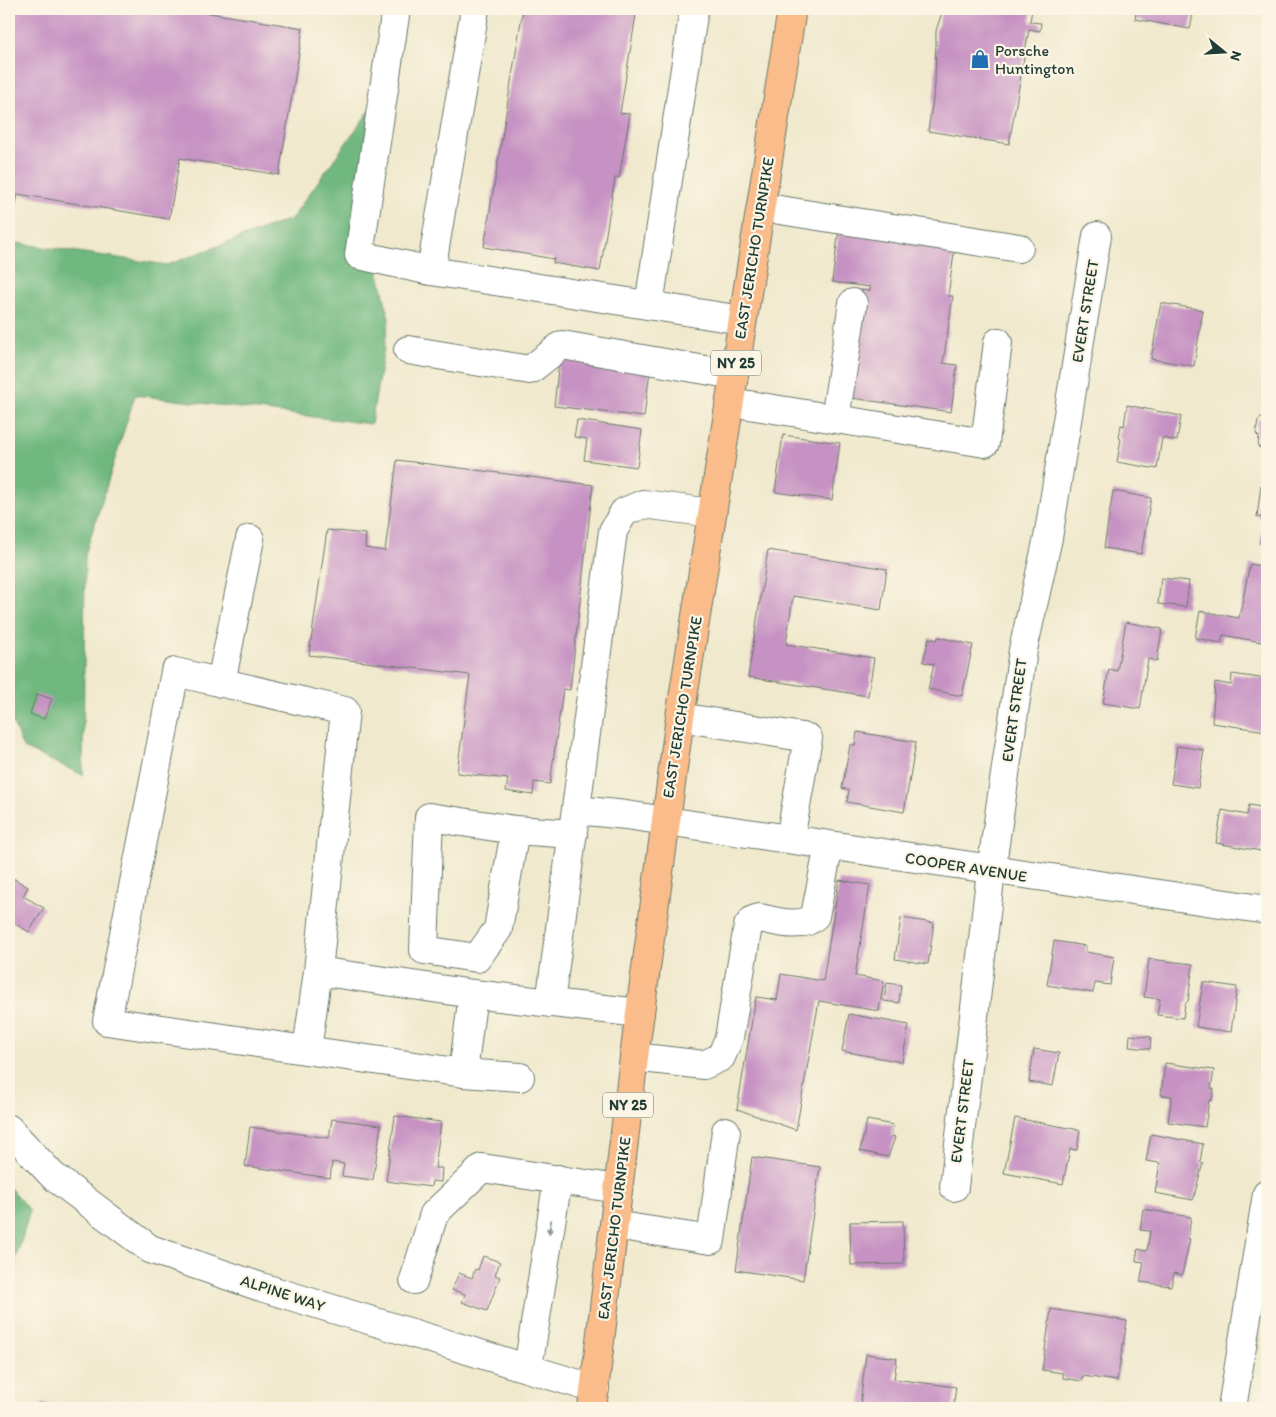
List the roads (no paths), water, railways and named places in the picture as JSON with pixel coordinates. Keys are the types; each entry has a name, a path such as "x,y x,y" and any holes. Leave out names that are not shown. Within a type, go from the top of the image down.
{"main road":[{"name":"EAST JERICHO TURNPIKE","path":"594,1399 634,1058 665,821 792,9"}],"street":[{"path":"396,9 359,255 431,271 742,320"},
{"path":"431,271 475,9"},
{"path":"649,305 694,9"},
{"path":"761,208 1019,248"},
{"name":"EVERT STREET","path":"954,1187 991,871 1023,650 1048,538 1098,236"},
{"path":"836,419 853,303"},
{"path":"730,402 985,443 998,342"},
{"path":"408,350 530,370 562,345 734,375"},
{"path":"550,1003 613,531 624,512 643,504 712,513"},
{"path":"221,683 250,538"},
{"path":"307,1050 318,972 345,711 175,672 107,1020 307,1050 463,1073 520,1077"},
{"path":"680,717 808,738 790,839"},
{"name":"COOPER AVENUE","path":"515,830 498,929 477,958 424,950 429,817 515,830 575,822 665,821 991,871 1267,910"},
{"path":"634,1058 704,1065 721,1057 729,1038 748,926 753,920 759,918 801,924 809,922 815,916 829,845"},
{"path":"318,972 473,994 640,1013"},
{"path":"463,1073 473,994"},
{"name":"ALPINE WAY","path":"9,1129 53,1176 150,1249 270,1290 528,1368 594,1399"},
{"path":"614,1225 711,1240 726,1131"},
{"path":"414,1280 434,1214 482,1168 618,1189"},
{"path":"528,1368 558,1179"},
{"path":"1232,1408 1267,1194"}],"place":[{"name":"Porsche Huntington","path":"980,59"}]}
